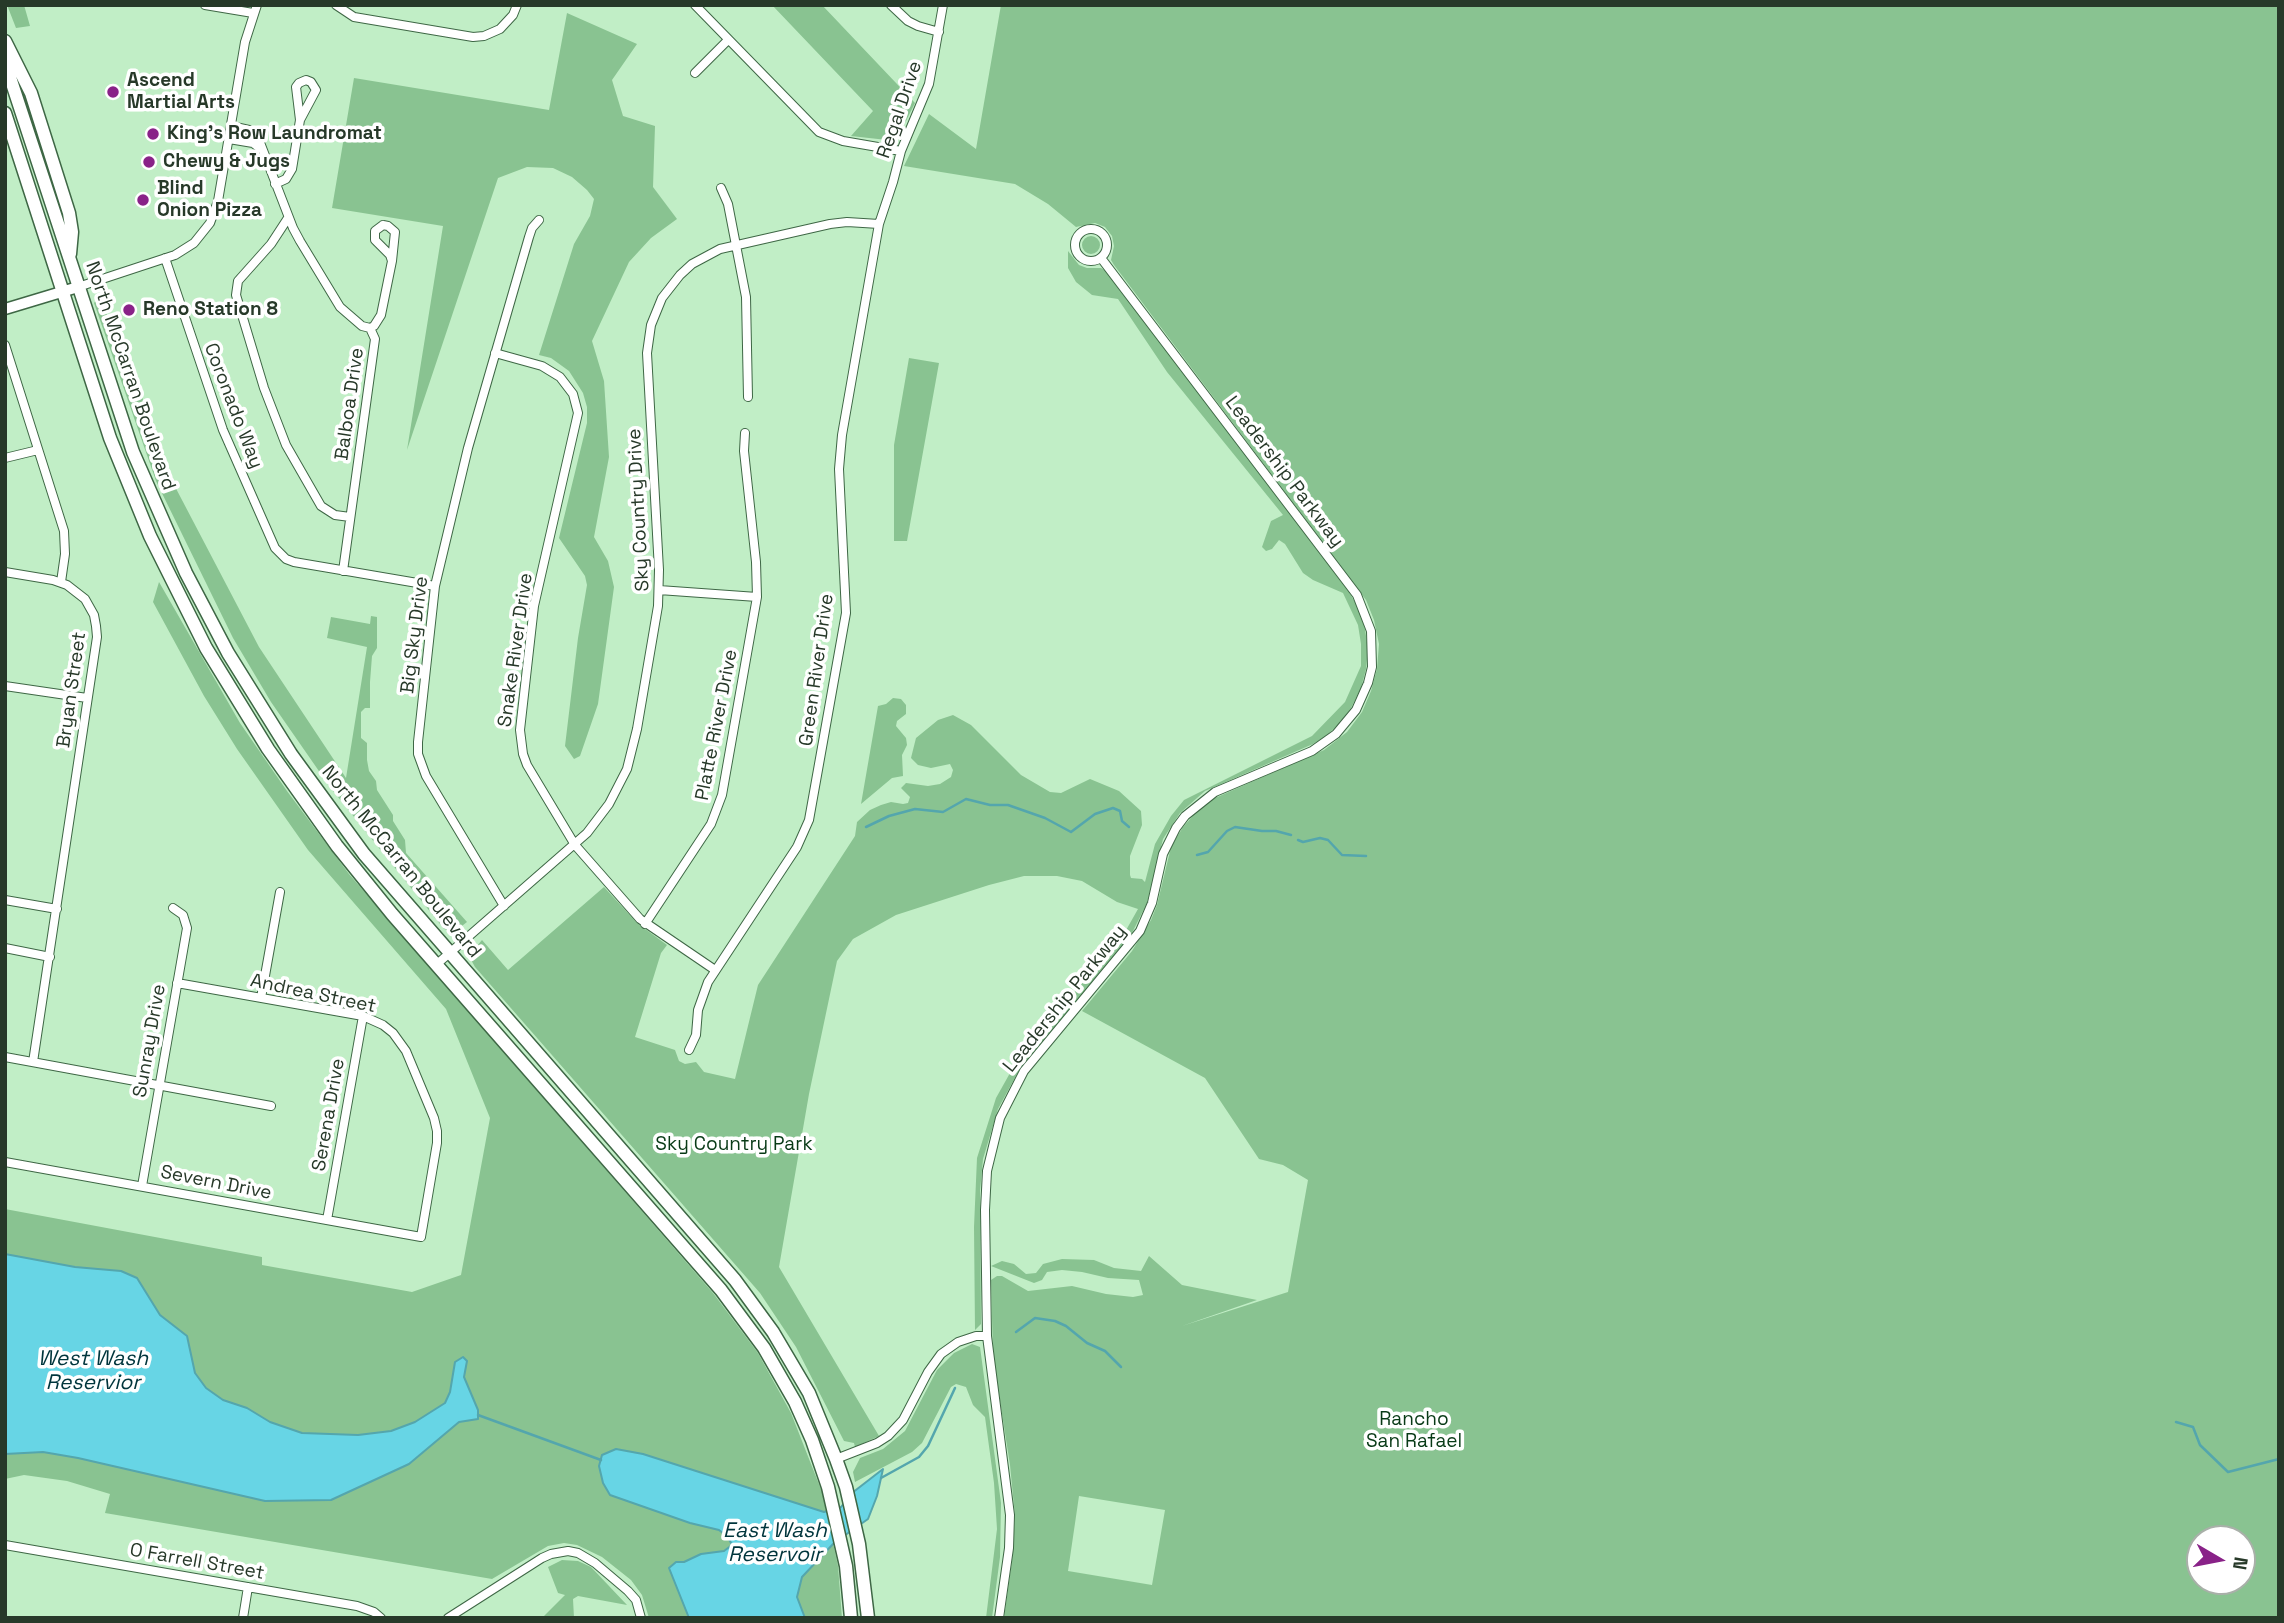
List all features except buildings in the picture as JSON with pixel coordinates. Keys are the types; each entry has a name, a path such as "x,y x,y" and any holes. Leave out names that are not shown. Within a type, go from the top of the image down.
{"main road":[{"path":"5,41 31,93 69,213 72,232 70,261"},
{"name":"North McCarran Boulevard","path":"5,62 121,419 186,573 228,653 266,717 317,792 373,864 752,1302 773,1332 809,1393 846,1488 864,1575 868,1618"},
{"name":"North McCarran Boulevard","path":"5,113 96,397 133,495 173,584 214,661 252,726 310,811 364,880 739,1312 779,1372 821,1465 841,1539 851,1618"},
{"path":"5,309 78,287"},
{"path":"214,661 228,653"},
{"path":"812,1440 829,1458 836,1459"},
{"path":"821,1465 830,1467 846,1488"}],"street":[{"path":"78,287 185,250 210,223 218,201 245,42 255,9 205,5"},
{"path":"336,5 355,18 474,37 500,29 513,15 517,5"},
{"path":"695,5 727,41 819,132 843,141 901,151"},
{"path":"891,5 908,21 939,32"},
{"name":"Regal Drive","path":"879,224 901,151 929,83 943,5"},
{"path":"695,73 727,41"},
{"path":"275,184 290,174 300,120"},
{"name":"Balboa Drive","path":"231,126 255,134 288,218 300,241 340,307 362,326 370,328 375,345 343,571"},
{"path":"229,139 253,144 263,151"},
{"path":"721,188 728,204 746,297 748,397"},
{"path":"288,218 271,243 238,281 236,295 267,397 295,463 321,506 335,515 350,517"},
{"name":"Big Sky Drive","path":"504,906 426,776 418,754 418,742 435,586 468,448 495,353 532,228 540,220"},
{"name":"Sky Country Drive","path":"437,964 575,845 599,819 626,769 637,729 659,590 647,353 651,325 662,298 680,275 705,256 736,244 830,224 879,224"},
{"name":"Green River Drive","path":"688,1050 696,1035 702,995 715,970 797,847 811,810 846,613 840,450 879,224"},
{"name":"Leadership Parkway","path":"1097,230 1104,236 1106,250 1101,258 1091,261 1077,254 1076,239 1082,231 1097,230"},
{"name":"Coronado Way","path":"165,258 223,430 275,548 286,559 343,571"},
{"name":"Leadership Parkway","path":"999,1618 1009,1548 1010,1515 987,1336 987,1171 1000,1118 1015,1086 1037,1055 1140,931 1152,903 1163,854 1175,828 1185,816 1215,792 1312,751 1336,734 1356,710 1368,684 1372,667 1371,631 1357,595 1101,258"},
{"path":"370,328 381,316 392,261"},
{"path":"5,345 64,531 65,554 61,582 5,572"},
{"name":"Snake River Drive","path":"495,353 551,370 567,384 576,403 578,423 534,606 520,730 520,742 527,765 575,845 645,923 715,970"},
{"name":"Platte River Drive","path":"645,923 711,824 722,795 757,597 756,562 744,451 745,433"},
{"path":"5,458 38,450"},
{"path":"343,571 435,586"},
{"name":"Bryan Street","path":"33,1062 97,637 94,615 85,599 61,582"},
{"path":"659,590 757,597"},
{"path":"5,686 87,698"},
{"path":"261,998 279,892"},
{"path":"5,900 57,909"},
{"name":"Sunray Drive","path":"142,1186 187,928 183,915 173,908"},
{"path":"5,948 50,957"},
{"name":"Andrea Street","path":"177,983 363,1016 383,1026 400,1041 434,1118 437,1143 421,1237"},
{"name":"Serena Drive","path":"327,1220 363,1016"},
{"path":"5,1057 271,1106"},
{"name":"Severn Drive","path":"5,1162 421,1237"},
{"path":"836,1459 888,1436 903,1420 928,1372 941,1354 958,1342 976,1336 987,1336"},
{"name":"O Farrell Street","path":"5,1545 357,1606 374,1612 381,1618"},
{"path":"449,1618 542,1558 568,1551 578,1553 595,1563 628,1591 636,1600 640,1618"},
{"path":"243,1618 248,1587"}],"green space":[{"path":"7,5 24,5 30,26 16,28"},
{"path":"772,5 822,5 915,103 896,141 851,136 873,111"},
{"name":"Rancho San Rafael","path":"1001,5 2279,5 2279,1618 1004,1618 1015,1516 993,1356 991,1280 1002,1276 1028,1291 1072,1286 1106,1294 1133,1297 1143,1295 1139,1280 1062,1270 1047,1272 1042,1280 1034,1283 991,1266 1002,1261 1014,1264 1026,1274 1036,1273 1043,1264 1062,1259 1094,1260 1114,1268 1141,1271 1149,1256 1182,1285 1257,1300 1182,1326 1288,1292 1308,1180 1283,1165 1259,1159 1205,1078 1082,1011 1132,951 1151,920 1171,847 1183,827 1198,810 1215,798 1324,750 1347,732 1362,712 1371,691 1377,669 1379,644 1366,600 1114,265 1111,260 1114,246 1112,236 1105,227 1095,223 1076,227 1048,204 1015,184 904,166 929,114 976,149","holes":["1079,1496 1165,1510 1152,1585 1068,1571"]},
{"path":"567,13 637,44 612,80 623,116 655,126 653,187 677,219 651,238 629,262 592,341 604,381 609,457 594,537 608,561 614,587 598,704 580,756 574,759 565,746 587,585 585,576 559,538 587,423 587,407 583,393 569,371 551,358 539,355 574,244 590,216 594,199 572,177 553,168 527,167 498,178 407,450 443,226 332,208 354,78 549,110"},
{"path":"1087,236 1095,236 1100,245 1098,252 1087,254 1082,249 1082,241"},
{"name":"Sky Country Park","path":"1068,251 1079,265 1106,271 1349,592 1360,611 1365,629 1368,650 1366,669 1361,688 1351,708 1326,736 1205,791 1180,813 1163,839 1147,903 1131,935 1018,1072 998,1109 983,1159 980,1191 981,1324 975,1330 974,1227 977,1158 996,1098 1019,1057 1125,932 1138,909 1117,902 1082,881 1057,876 1024,876 896,915 853,939 837,961 809,1094 779,1267 879,1436 855,1447 854,1443 844,1441 796,1347 760,1293 475,967 470,958 482,940 508,970 604,887 637,923 667,945 661,953 635,1037 675,1050 679,1061 685,1064 696,1062 704,1072 735,1079 758,985 855,836 857,822 870,810 881,805 891,802 908,803 910,797 901,788 906,783 928,786 940,784 951,777 953,770 950,764 931,768 918,765 911,758 916,738 938,720 953,715 971,725 1021,775 1050,792 1061,793 1090,779 1119,791 1141,811 1142,825 1130,856 1130,875 1131,878 1145,882 1155,844 1184,800 1312,736 1345,702 1361,666 1361,644 1358,625 1343,593 1303,573 1285,544 1279,540 1272,549 1266,551 1262,547 1271,521 1283,515 1167,372 1118,299 1092,295 1076,282 1068,268"},
{"path":"101,294 119,356 127,354 171,479 259,647 346,778 367,647 327,638 331,617 370,624 371,616 377,617 377,648 372,656 370,708 361,712 361,738 367,743 369,771 405,840 406,853 467,922 454,932 444,929 330,787 271,702 233,638 156,481 94,303"},
{"path":"909,358 939,363 907,541 894,541 894,445"},
{"path":"159,582 240,723 349,874 713,1293 758,1353 791,1413 822,1492 838,1566 842,1618 649,1618 642,1595 631,1580 602,1557 577,1545 564,1543 548,1546 492,1579 105,1513 110,1494 67,1481 24,1475 5,1479 5,1209 262,1257 262,1265 412,1292 461,1275 490,1118 446,1009 308,850 237,749 204,696 153,602"},
{"path":"893,698 901,699 906,705 906,714 897,721 896,726 906,738 907,745 902,755 903,776 892,778 861,804 878,706"},
{"path":"972,1344 980,1347 1001,1503 1000,1557 992,1618 986,1618 997,1529 994,1483 985,1417 973,1405 966,1387 956,1384 951,1387 922,1443 912,1452 855,1482 853,1472 860,1458 883,1449 905,1431 937,1370 954,1353"},
{"path":"562,1560 578,1561 591,1567 627,1605 578,1596 573,1599 574,1618 542,1618 565,1595 558,1593 548,1567"}],"water":[{"name":"West Wash Reservior","path":"5,1254 75,1267 121,1271 137,1278 160,1315 187,1336 195,1373 206,1388 223,1400 247,1408 270,1422 302,1433 358,1435 391,1431 415,1422 445,1403 450,1392 455,1362 463,1357 467,1361 464,1377 478,1410 478,1419 459,1422 409,1464 331,1500 265,1501 78,1458 43,1452 5,1454"},
{"name":"East Wash Reservoir","path":"616,1449 643,1454 824,1512 841,1507 852,1493 883,1469 868,1519 834,1543 802,1577 797,1597 805,1618 689,1618 669,1568 676,1562 684,1562 701,1554 724,1551 732,1545 728,1537 719,1530 690,1523 610,1495 603,1483 599,1466 602,1455"}],"waterway":[{"path":"866,827 889,816 915,809 943,812 966,799 990,805 1008,805 1045,818 1071,832 1095,814 1113,808 1120,811 1122,821 1129,827"},
{"path":"1197,855 1208,852 1227,831 1235,827 1291,835"},
{"path":"1298,840 1303,842 1320,838 1328,840 1342,855 1366,856"},
{"path":"1016,1332 1035,1318 1055,1321 1066,1326 1087,1343 1105,1351 1121,1367"},
{"path":"881,1478 919,1457 928,1446 955,1388"},
{"path":"478,1415 601,1460"},
{"path":"2176,1422 2193,1427 2200,1445 2228,1472 2279,1459"}],"place":[{"name":"Ascend Martial Arts","path":"113,92"},
{"name":"King's Row Laundromat","path":"153,134"},
{"name":"Chewy & Jugs","path":"149,162"},
{"name":"Blind Onion Pizza","path":"143,200"},
{"name":"Reno Station 8","path":"129,310"}]}
